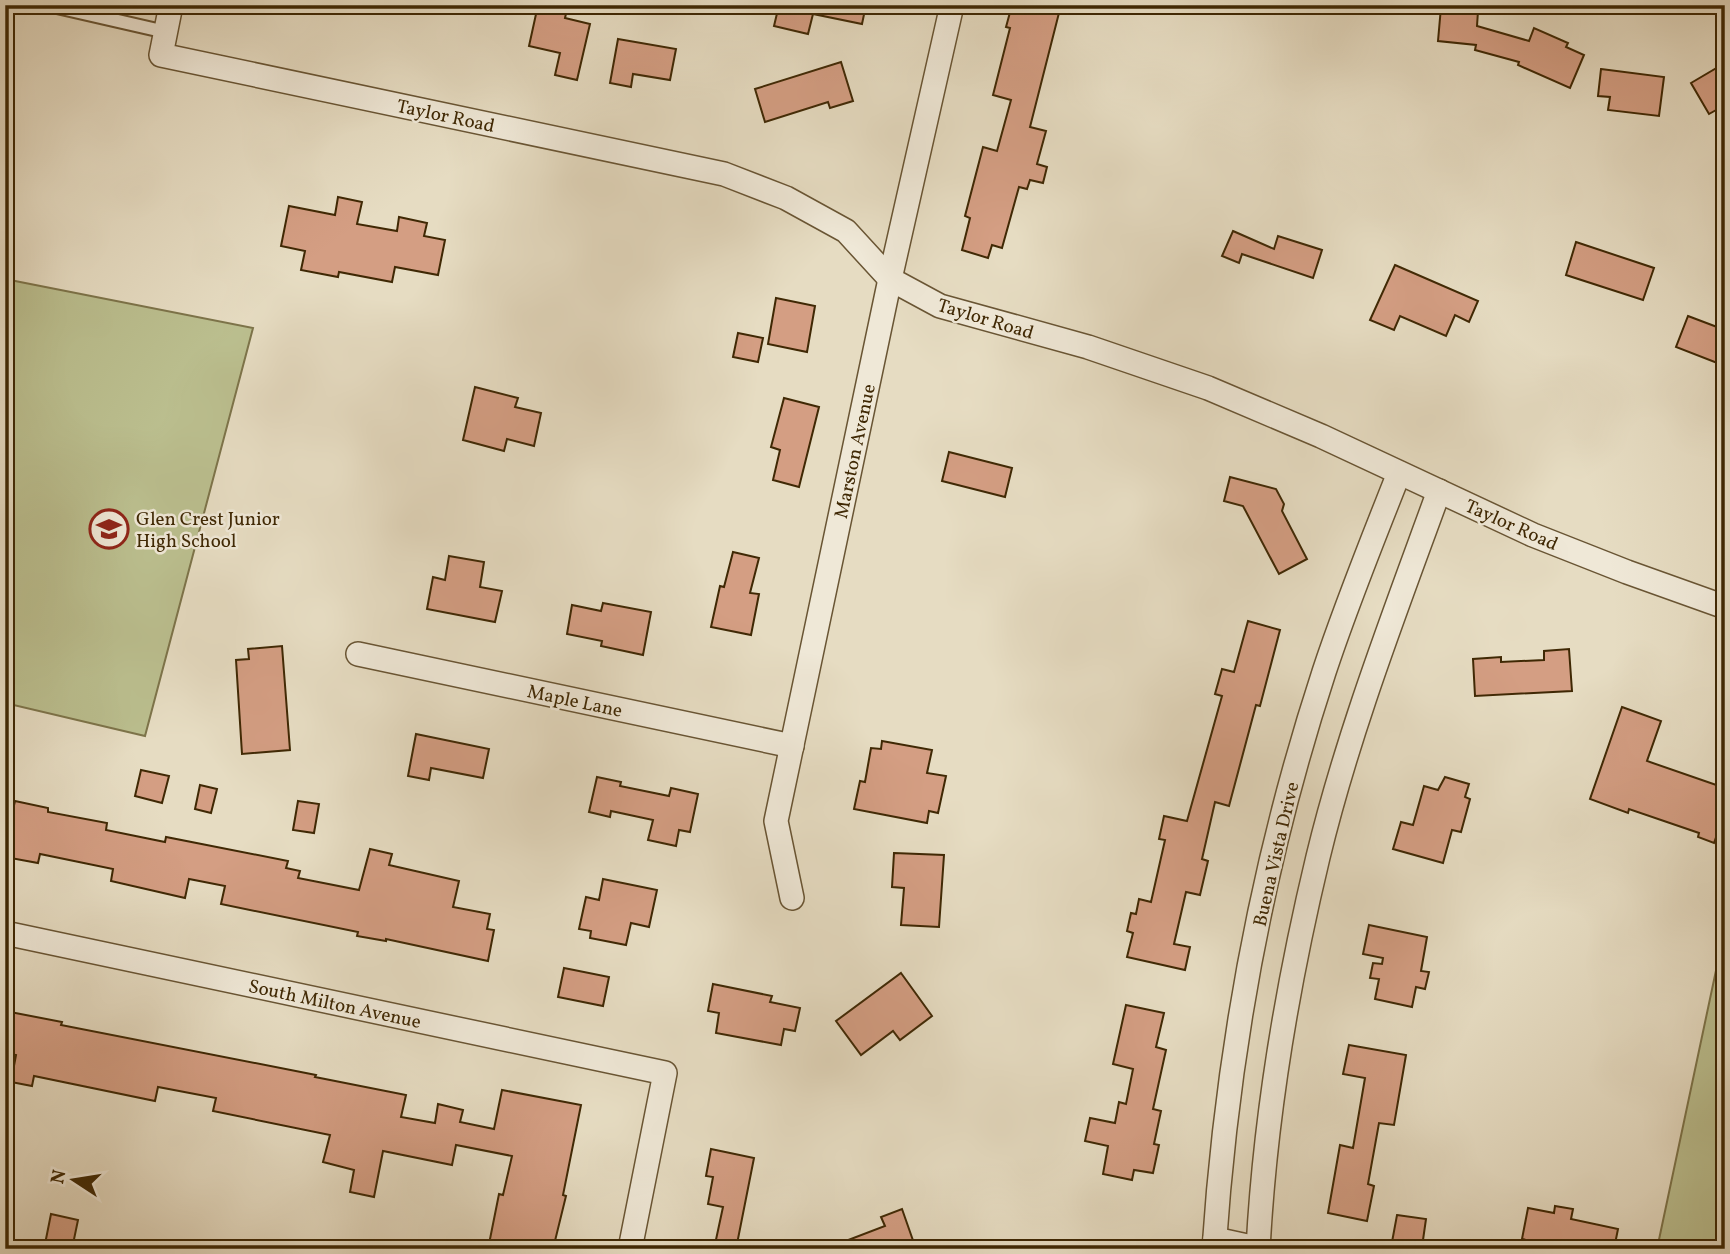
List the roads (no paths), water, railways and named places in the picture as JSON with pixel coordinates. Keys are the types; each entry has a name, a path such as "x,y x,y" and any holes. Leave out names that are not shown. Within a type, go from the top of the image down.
{"street":[{"path":"166,32 171,5"},
{"name":"Marston Avenue","path":"792,898 776,821 890,279 952,5"},
{"name":"Taylor Road","path":"166,32 162,55 724,174 786,198 846,231 890,279 940,306 1088,348 1208,388 1321,436 1533,535 1725,607"},
{"name":"Buena Vista Drive","path":"1214,1244 1228,1101 1244,1002 1278,837 1324,672 1399,473"},
{"path":"1214,1244 1259,1248 1269,1114 1284,1013 1318,856 1341,775 1388,632 1439,491"},
{"name":"Maple Lane","path":"358,654 792,746"},
{"name":"South Milton Avenue","path":"5,933 665,1073 630,1249"}],"lane":[{"path":"48,5 166,32"}],"place":[{"name":"Glen Crest Junior High School","path":"109,529"}]}
